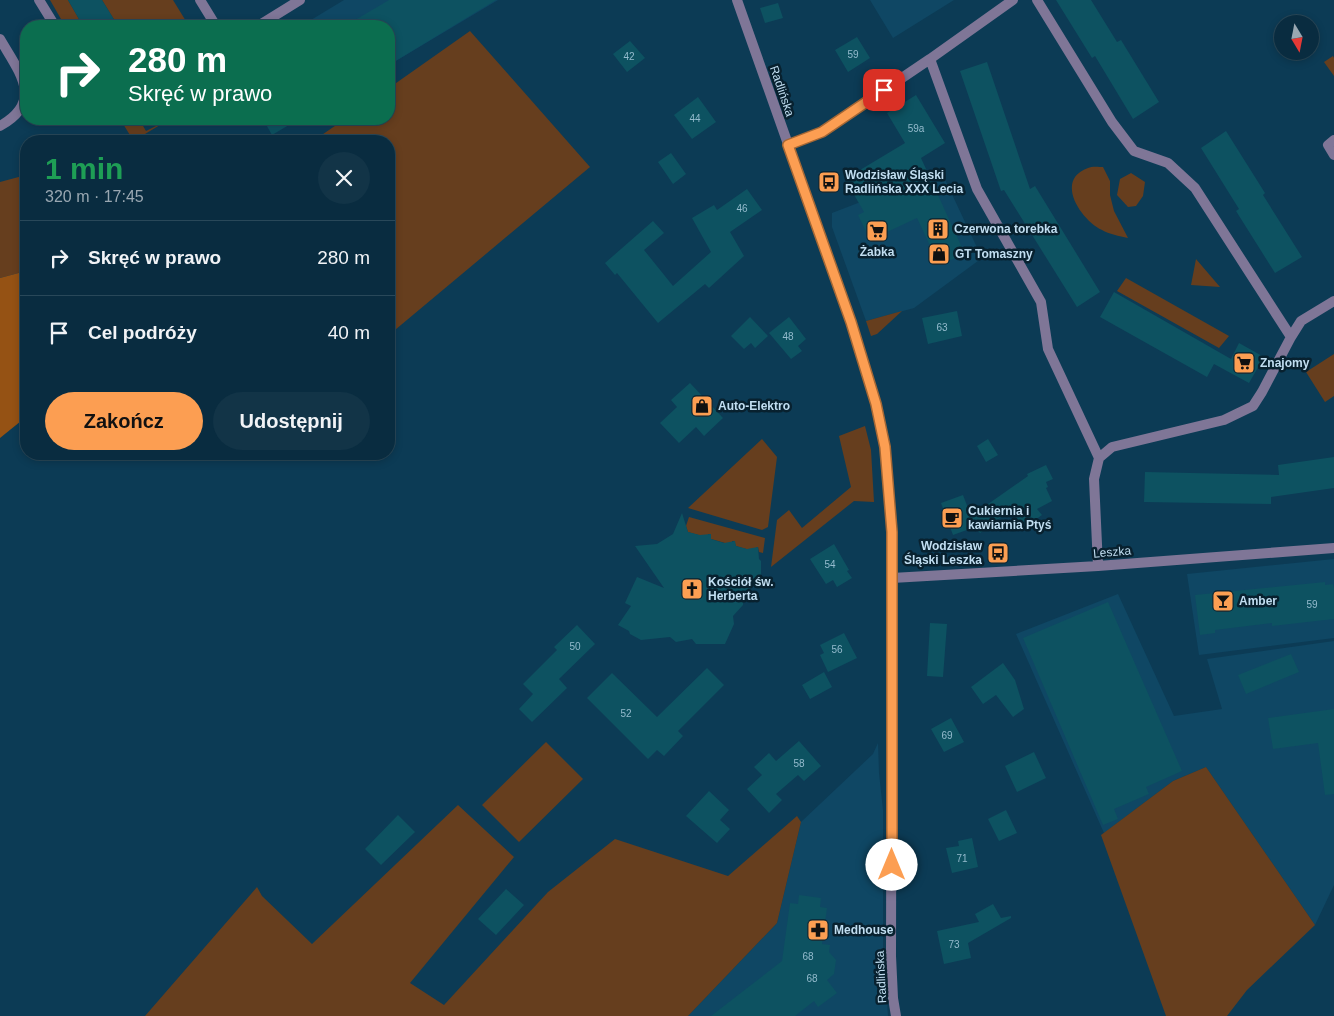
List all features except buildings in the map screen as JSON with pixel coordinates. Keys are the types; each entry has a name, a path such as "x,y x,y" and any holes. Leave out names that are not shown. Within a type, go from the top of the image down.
{"street":[{"path":"39,0 51,20"},
{"path":"200,0 212,20"},
{"path":"268,20 300,0"},
{"name":"Radlińska","path":"737,0 847,310 876,404 885,447 891,515 891,956 896,1016"},
{"path":"788,145 822,132 930,59 1012,0"},
{"path":"1037,0 1112,122 1134,151 1168,163 1195,188 1291,337"},
{"path":"0,39 20,75"},
{"path":"930,59 977,190 1042,302 1048,349 1099,458"},
{"path":"0,126 13,119 20,109"},
{"path":"1334,140 1328,145 1334,156"},
{"path":"1098,566 1094,479 1099,458 1112,447 1224,420 1252,406 1262,392 1301,321 1334,301"},
{"name":"Leszka","path":"892,578 1098,566 1334,548"}],"shaded area":[{"path":"50,0 68,0 80,20 62,20"},
{"path":"102,0 173,0 185,20 114,20"},
{"path":"344,0 498,0 395,61 395,20 311,20"},
{"path":"870,0 954,0 893,38"},
{"path":"470,31 590,167 395,330 395,135 322,135 336,125 395,125 395,84"},
{"path":"1333,56 1334,58 1334,76 1324,62"},
{"path":"124,125 142,125 146,131 160,125 143,135 130,135"},
{"path":"1090,167 1103,167 1110,181 1110,195 1114,211 1128,238 1108,233 1094,225 1086,218 1074,200 1073,181 1078,174"},
{"path":"941,171 982,258 914,308 866,321 832,227 832,213"},
{"path":"1131,173 1145,182 1143,196 1136,206 1128,207 1117,195 1120,179"},
{"path":"20,177 20,273 0,278 0,182"},
{"path":"1196,259 1220,287 1191,285"},
{"path":"20,273 20,422 0,438 0,278"},
{"path":"1126,278 1229,336 1219,348 1117,291"},
{"path":"902,311 877,334 871,336 866,321"},
{"path":"1334,354 1334,396 1325,402 1306,372"},
{"path":"865,426 871,450 874,502 854,501 771,567 777,520 789,510 802,528 851,487 839,436"},
{"path":"762,439 777,457 768,527 762,530 688,508"},
{"path":"689,517 765,538 763,553 759,552 758,547 756,552 736,546 734,541 732,541 732,545 711,539 710,534 708,534 708,538 688,532 686,526"},
{"path":"1334,559 1334,638 1199,655 1187,574"},
{"path":"1118,594 1174,716 1222,709 1207,659 1334,641 1334,885 1315,925 1206,767 1173,781 1104,833 1016,634"},
{"path":"546,742 583,779 519,842 482,805"},
{"path":"878,743 883,810 883,949 888,1016 688,1016 777,923 801,822 873,754"},
{"path":"1206,767 1315,925 1247,990 1227,1016 1166,1016 1101,835 1173,781"},
{"path":"458,805 514,857 410,983 444,1005 548,892 615,839 728,876 797,816 801,822 777,923 688,1016 145,1016 257,887 262,896 312,944"}],"place":[{"name":"Wodzisław Śląski Radlińska XXX Lecia","path":"829,182"},
{"name":"Czerwona torebka","path":"938,229"},
{"name":"Żabka","path":"877,231"},
{"name":"GT Tomaszny","path":"939,254"},
{"name":"Znajomy","path":"1244,363"},
{"name":"Auto-Elektro","path":"702,406"},
{"name":"Cukiernia i kawiarnia Ptyś","path":"952,518"},
{"name":"Wodzisław Śląski Leszka","path":"998,553"},
{"name":"Kościół św. Herberta","path":"692,589"},
{"name":"Amber","path":"1223,601"},
{"name":"Medhouse","path":"818,930"}],"route":[{"path":"884,90 822,132 788,145 851,322 876,404 885,447 892,532 892,865"}]}
